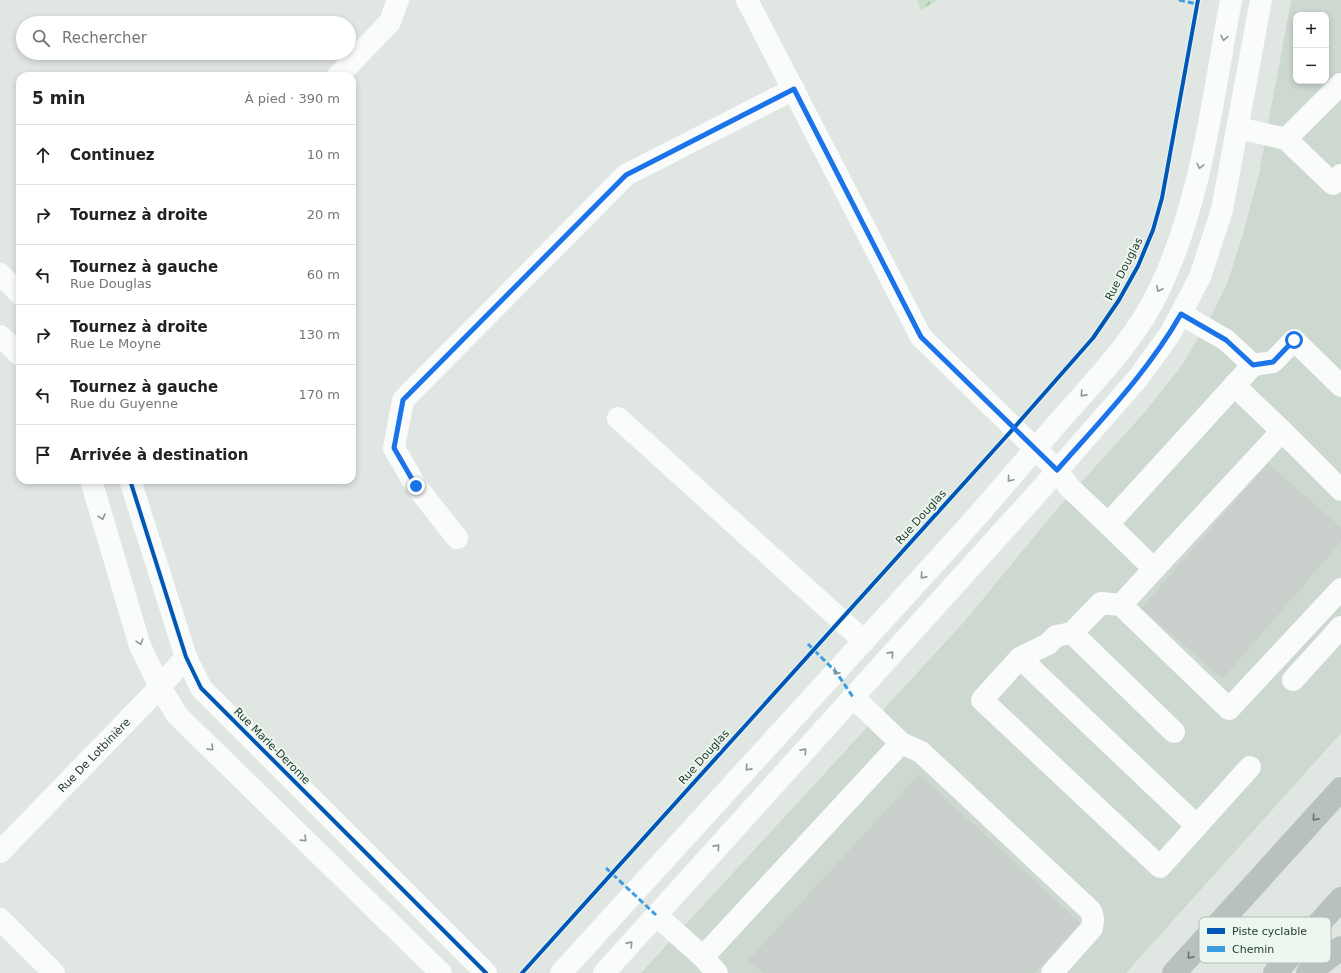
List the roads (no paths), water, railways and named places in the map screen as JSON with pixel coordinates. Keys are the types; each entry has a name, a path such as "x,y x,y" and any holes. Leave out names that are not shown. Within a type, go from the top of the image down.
{"highway":[{"path":"1225,917 1341,789"},
{"path":"1325,917 1341,899"},
{"path":"1174,973 1199,945"},
{"path":"1331,956 1341,948"},
{"path":"1275,973 1284,963"},
{"path":"1308,973 1321,963"}],"street":[{"path":"356,57 390,22 398,0"},
{"path":"747,0 921,337 1057,470 1069,487 1154,569"},
{"path":"562,973 864,641 1122,349 1147,312 1167,272 1180,238 1195,186 1231,0"},
{"path":"604,973 1057,470 1138,378 1170,334 1200,277 1222,210 1261,0"},
{"path":"342,72 353,60"},
{"path":"1286,139 1341,84"},
{"path":"457,538 416,486 394,448 403,400 626,175 794,89"},
{"path":"1238,128 1286,139 1338,184"},
{"path":"0,274 16,290"},
{"path":"1181,314 1226,340 1253,365"},
{"path":"0,336 16,351"},
{"path":"1108,524 1253,365 1273,362 1294,340 1341,386"},
{"path":"1234,385 1341,490"},
{"path":"618,418 864,641"},
{"path":"1121,605 1282,431"},
{"path":"92,484 140,646 160,687 177,715 441,973"},
{"name":"Rue Marie-Derome","path":"131,484 186,657 200,688 486,973"},
{"path":"1250,767 1160,867 982,700 1020,658 1048,644 1056,636 1072,633 1101,603 1121,605 1229,709 1341,589"},
{"path":"1293,680 1341,627"},
{"path":"1072,633 1174,732"},
{"name":"Rue De Lotbinière","path":"0,852 160,687 186,657"},
{"path":"1020,658 1197,826"},
{"path":"853,696 901,742 921,752 1090,911 1093,919 1092,928 1052,973"},
{"path":"656,915 710,965 901,742"},
{"path":"0,919 54,973"}]}
